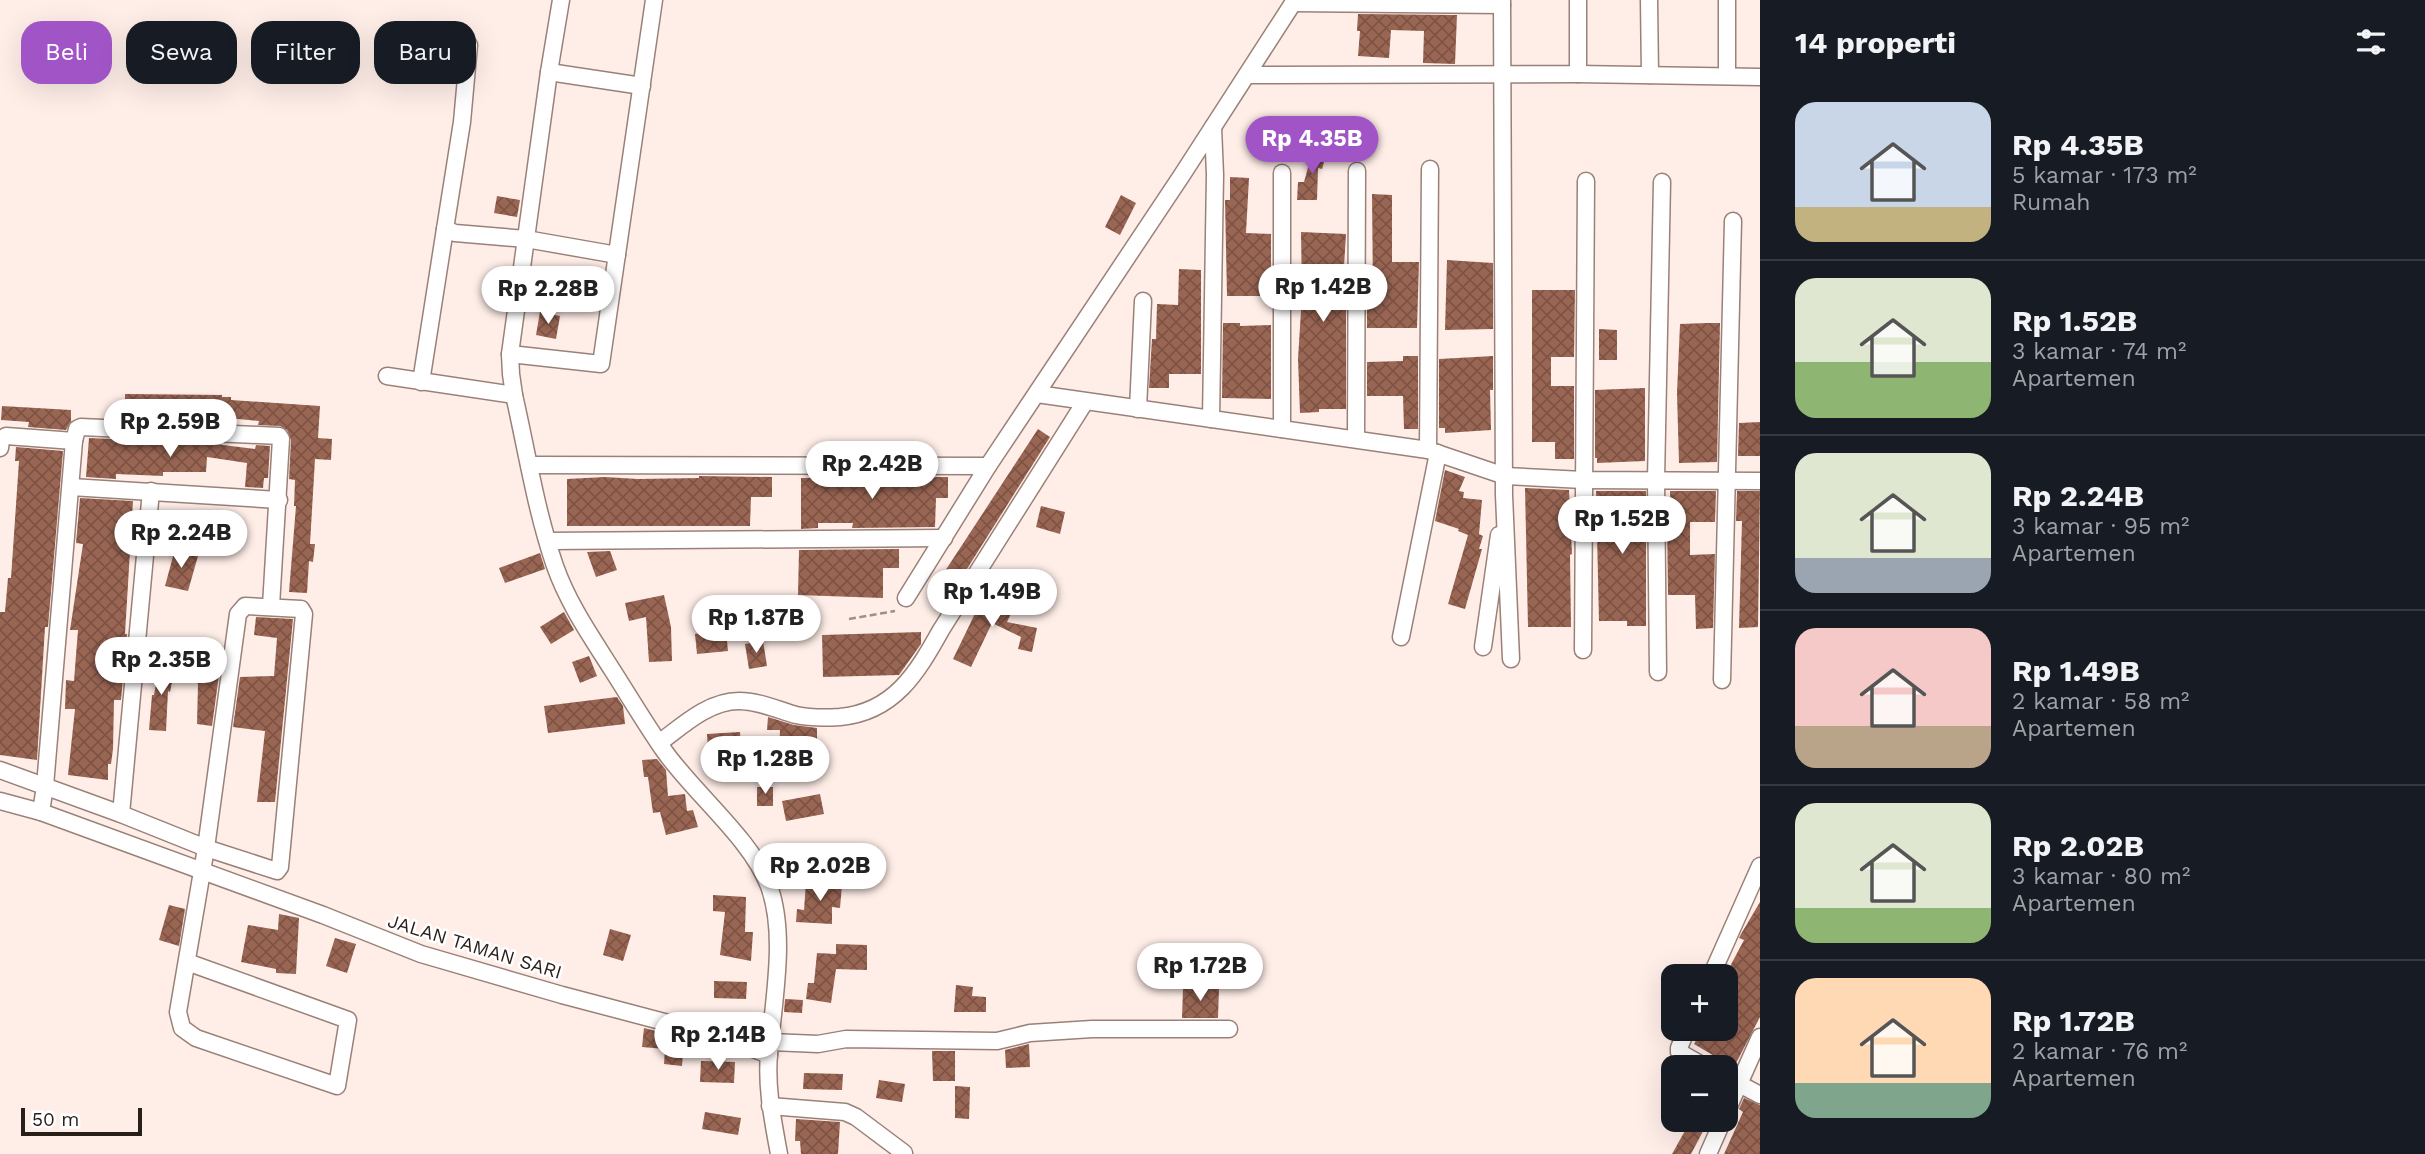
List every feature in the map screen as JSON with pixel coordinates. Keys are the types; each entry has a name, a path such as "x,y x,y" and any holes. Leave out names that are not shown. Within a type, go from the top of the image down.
{"street":[{"path":"561,0 510,355 514,396 555,566 577,613 659,743 680,772 758,863 768,884 775,906 778,935 770,1048 770,1106 779,1154"},
{"path":"510,355 601,364 654,0"},
{"path":"1578,0 1578,74"},
{"path":"1649,0 1650,75"},
{"path":"1727,0 1727,76"},
{"path":"906,598 988,466 1294,1 1502,2 1505,476 1483,647"},
{"path":"549,72 642,86"},
{"path":"1247,75 1502,73 1760,77"},
{"path":"421,382 462,122 465,84"},
{"path":"1211,419 1215,175 1213,127"},
{"path":"1401,638 1433,451 1430,169"},
{"path":"1356,439 1357,171"},
{"path":"1282,173 1282,429"},
{"path":"1583,650 1586,181"},
{"path":"1658,672 1656,480 1662,182"},
{"path":"1722,680 1734,221"},
{"path":"445,229 455,233 526,239 617,255"},
{"path":"1138,410 1143,301"},
{"path":"387,376 514,396"},
{"path":"1037,394 1433,451 1505,476 1583,480 1760,481"},
{"path":"659,743 710,708 725,703 746,702 797,715 832,717 856,715 892,697 921,665 1085,402"},
{"path":"41,812 75,432 81,427 276,434 281,439 271,606"},
{"path":"0,448 1,440 6,436 74,441"},
{"path":"529,465 988,466"},
{"path":"71,486 279,500"},
{"path":"121,814 150,491"},
{"path":"1504,495 1511,659"},
{"path":"548,541 944,538"},
{"path":"0,770 206,848 274,872 280,867 304,614 298,608 271,606 244,606 238,614 206,848 178,1012 182,1028 189,1035 337,1086 348,1020 187,962"},
{"name":"JALAN TAMAN SARI","path":"0,801 41,812 323,915 421,954 562,995 770,1048 846,1039 996,1041 1030,1033 1092,1029 1229,1029"},
{"path":"1716,964 1760,866"},
{"path":"1738,1071 1760,1037"},
{"path":"1683,1041 1679,1052 1684,1055"},
{"path":"1738,1083 1760,1095"},
{"path":"770,1106 845,1112 856,1117 904,1153"},
{"path":"1708,1154 1718,1132"}],"path":[{"path":"849,619 894,612 906,598"}],"building":[{"path":"1358,14 1457,15 1455,64 1423,63 1424,31 1391,30 1389,58 1358,56"},
{"path":"1314,146 1327,152 1322,169 1318,168 1317,200 1297,200 1298,182 1304,182"},
{"path":"1230,177 1249,178 1246,233 1271,234 1271,296 1227,296 1225,200 1230,200"},
{"path":"1372,194 1392,195 1392,262 1419,262 1417,328 1367,328 1367,300 1371,300 1373,295"},
{"path":"1121,195 1136,203 1120,235 1105,227"},
{"path":"497,196 520,200 517,217 494,213"},
{"path":"1301,232 1346,234 1342,299 1346,299 1346,409 1319,409 1319,412 1300,413 1298,359 1302,295"},
{"path":"1447,260 1493,263 1493,329 1445,330"},
{"path":"1179,269 1201,270 1201,374 1169,374 1169,388 1149,388 1152,339 1156,339 1157,304 1178,305"},
{"path":"1532,290 1575,290 1574,357 1551,357 1551,386 1574,386 1574,459 1555,459 1555,442 1532,442"},
{"path":"540,312 560,316 556,339 536,335"},
{"path":"1223,323 1240,323 1240,326 1271,325 1271,399 1222,398"},
{"path":"1720,323 1717,462 1679,463 1677,393 1680,324"},
{"path":"1599,329 1617,330 1617,360 1599,360"},
{"path":"1403,356 1418,356 1418,429 1404,429 1403,396 1367,396 1367,362 1403,361"},
{"path":"1493,356 1491,430 1445,433 1445,428 1439,428 1439,359"},
{"path":"1645,388 1645,461 1597,463 1595,390"},
{"path":"125,394 222,395 231,397 231,400 320,406 318,438 332,439 331,460 315,459 310,544 315,544 313,562 309,561 307,593 289,592 296,506 295,480 289,479 291,440 287,430 280,426 258,425 259,421 228,418 229,409 125,407"},
{"path":"2,406 71,410 71,421 66,430 28,427 29,422 1,420"},
{"path":"1760,422 1760,456 1738,456 1739,423"},
{"path":"1038,429 1050,437 943,607 928,597"},
{"path":"89,438 207,443 255,449 256,445 270,446 268,478 264,478 263,488 245,487 247,463 207,457 206,472 163,472 163,476 116,474 116,479 86,477"},
{"path":"16,447 63,451 48,627 45,627 37,760 0,755 0,612 5,612 8,578 11,578 19,461 15,461"},
{"path":"1445,470 1465,477 1459,491 1464,492 1463,498 1482,500 1479,534 1483,536 1479,549 1482,549 1465,609 1448,604 1468,535 1435,521"},
{"path":"772,477 772,497 751,497 750,526 567,526 567,479"},
{"path":"948,477 948,498 936,498 935,527 852,528 853,523 818,523 818,528 801,529 801,478"},
{"path":"1525,488 1569,490 1571,627 1528,627"},
{"path":"1596,491 1646,491 1646,626 1627,626 1627,621 1599,621"},
{"path":"1670,491 1716,491 1715,522 1690,522 1690,555 1715,554 1713,628 1696,629 1695,595 1668,595 1667,518 1671,518"},
{"path":"1737,491 1760,491 1758,627 1739,628 1742,521 1736,521"},
{"path":"80,498 133,501 127,634 121,700 114,700 113,749 111,764 108,764 108,780 68,775 75,709 65,709 66,680 74,681 78,630 70,630 83,544 76,543"},
{"path":"1041,506 1065,512 1060,534 1036,527"},
{"path":"175,549 198,556 188,591 165,586"},
{"path":"899,549 899,568 883,568 883,598 798,595 799,550"},
{"path":"610,551 617,570 596,577 587,552"},
{"path":"540,553 545,569 505,583 499,568"},
{"path":"985,593 1014,607 1007,622 1037,628 1032,652 1018,649 1021,637 992,623 971,667 953,659"},
{"path":"664,595 671,627 672,661 649,662 646,617 629,621 625,603"},
{"path":"564,612 574,630 551,644 540,627"},
{"path":"256,617 293,619 275,802 257,802 265,731 233,727 240,677 274,676 277,638 254,635"},
{"path":"726,631 728,651 697,654 695,634"},
{"path":"921,632 921,644 899,675 823,677 822,635"},
{"path":"763,641 767,666 749,669 745,644"},
{"path":"199,644 223,646 212,726 197,724"},
{"path":"161,656 169,657 168,676 173,677 170,692 168,691 166,731 149,730 152,695"},
{"path":"589,656 597,676 580,683 572,662"},
{"path":"617,697 623,706 625,724 548,733 544,706"},
{"path":"768,717 794,725 817,728 817,754 779,753 780,730 767,730"},
{"path":"740,732 741,748 708,750 707,734"},
{"path":"735,757 760,757 760,779 736,780"},
{"path":"657,759 666,770 668,796 685,794 687,811 693,810 698,827 666,835 660,812 653,813 648,777 644,777 642,760"},
{"path":"757,787 773,787 773,806 757,806"},
{"path":"820,794 824,814 786,821 782,801"},
{"path":"829,844 850,846 849,862 828,860"},
{"path":"806,882 842,885 840,908 832,907 832,924 796,922 797,909 804,910"},
{"path":"713,895 746,897 745,932 753,932 751,961 720,955 725,912 713,911"},
{"path":"1760,902 1760,1017 1738,1059 1738,1055 1713,1055 1694,1044 1696,1041 1738,1041 1738,964 1731,964 1744,940 1739,938"},
{"path":"169,905 185,909 179,946 159,940"},
{"path":"279,914 299,918 296,974 276,973 276,969 241,962 248,925 278,930"},
{"path":"610,929 631,935 623,961 603,955"},
{"path":"335,938 356,944 347,973 326,966"},
{"path":"836,944 867,945 867,970 836,969 831,1003 806,999 808,983 814,983 817,953 836,954"},
{"path":"714,981 747,982 746,999 714,998"},
{"path":"956,985 973,987 972,996 986,997 986,1012 954,1012"},
{"path":"1183,988 1219,989 1218,1018 1182,1018"},
{"path":"785,999 803,1000 802,1013 784,1012"},
{"path":"644,1028 684,1038 682,1066 664,1064 665,1049 642,1047"},
{"path":"1029,1044 1030,1067 1006,1068 1005,1050"},
{"path":"932,1051 955,1051 955,1081 933,1081"},
{"path":"701,1061 735,1062 734,1083 700,1082"},
{"path":"804,1073 843,1074 842,1090 803,1089"},
{"path":"879,1080 905,1084 902,1102 876,1098"},
{"path":"955,1086 970,1087 969,1119 955,1118"},
{"path":"1744,1098 1760,1105 1760,1154 1724,1154 1734,1132 1738,1132 1738,1123 1743,1112 1739,1109"},
{"path":"705,1112 741,1118 738,1135 702,1129"},
{"path":"796,1119 840,1122 838,1154 801,1154 800,1141 795,1141"},
{"path":"1684,1132 1703,1132 1691,1154 1672,1154"}]}
